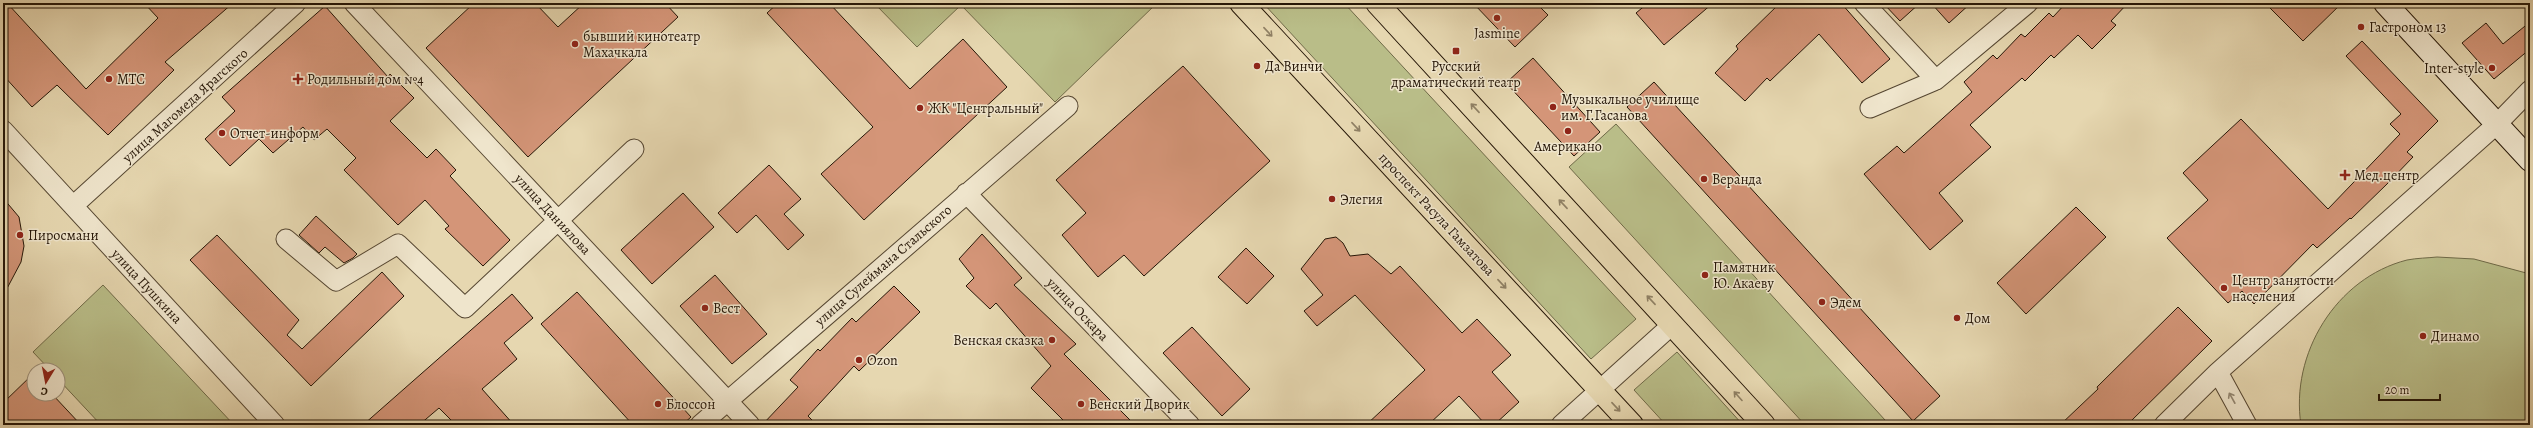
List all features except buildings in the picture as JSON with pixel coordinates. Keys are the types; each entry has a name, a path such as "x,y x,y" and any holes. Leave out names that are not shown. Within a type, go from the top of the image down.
{"main road":[{"name":"проспект Расула Гамзатова","path":"1241,3 1632,425"},
{"path":"1377,3 1764,425"},
{"path":"2385,3 2530,160"}],"street":[{"name":"улица Магомеда Ярагского","path":"73,206 296,3"},
{"name":"улица Даниялова","path":"354,3 395,56 559,220 750,425"},
{"path":"1864,3 1936,80"},
{"path":"1870,108 1936,80 2028,3"},
{"path":"2164,425 2218,372 2497,124 2530,90"},
{"name":"улица Сулеймана Стальского","path":"700,425 727,399 1068,106"},
{"name":"улица Пушкина","path":"3,130 275,425"},
{"path":"286,239 336,281 398,244 465,308 634,149"},
{"name":"улица Оскара","path":"966,193 1190,425"},
{"path":"1561,425 1673,324"},
{"path":"2218,372 2247,425"}],"green space":[{"path":"874,3 1157,3 1055,102 961,5 917,47"},
{"path":"1263,3 1344,3 1636,319 1591,359"},
{"path":"1616,124 1885,420 1880,425 1805,425 1569,167"},
{"name":"Динамо","path":"2437,257 2474,259 2530,274 2530,425 2301,425 2299,398 2303,372 2311,346 2323,323 2339,301 2359,283 2382,269 2407,260"},
{"path":"103,285 234,425 101,425 66,388 66,362 42,362 33,352"},
{"path":"1677,352 1743,425 1666,425 1634,390"}],"place":[{"name":"Jasmine","path":"1497,18"},
{"name":"Гастроном 13","path":"2361,27"},
{"name":"бывший кинотеатр Махачкала","path":"575,44"},
{"name":"Русский драматический театр","path":"1456,51"},
{"name":"Да Винчи","path":"1257,66"},
{"name":"Inter-style","path":"2492,68"},
{"name":"МТС","path":"109,79"},
{"name":"Родильный дом №4","path":"298,79"},
{"name":"Музыкальное училище им. Г.Гасанова","path":"1553,107"},
{"name":"ЖК \"Центральный\"","path":"920,108"},
{"name":"Американо","path":"1568,131"},
{"name":"Отчет-информ","path":"222,133"},
{"name":"Мед.центр","path":"2345,175"},
{"name":"Веранда","path":"1704,179"},
{"name":"Элегия","path":"1332,199"},
{"name":"Пиросмани","path":"20,235"},
{"name":"Памятник Ю. Акаеву","path":"1705,275"},
{"name":"Центр занятости населения","path":"2224,288"},
{"name":"Эдем","path":"1822,302"},
{"name":"Вест","path":"705,308"},
{"name":"Дом","path":"1957,318"},
{"name":"Динамо","path":"2423,336"},
{"name":"Венская сказка","path":"1052,340"},
{"name":"Ozon","path":"859,360"},
{"name":"Блоссон","path":"658,404"},
{"name":"Венский Дворик","path":"1081,404"}]}
